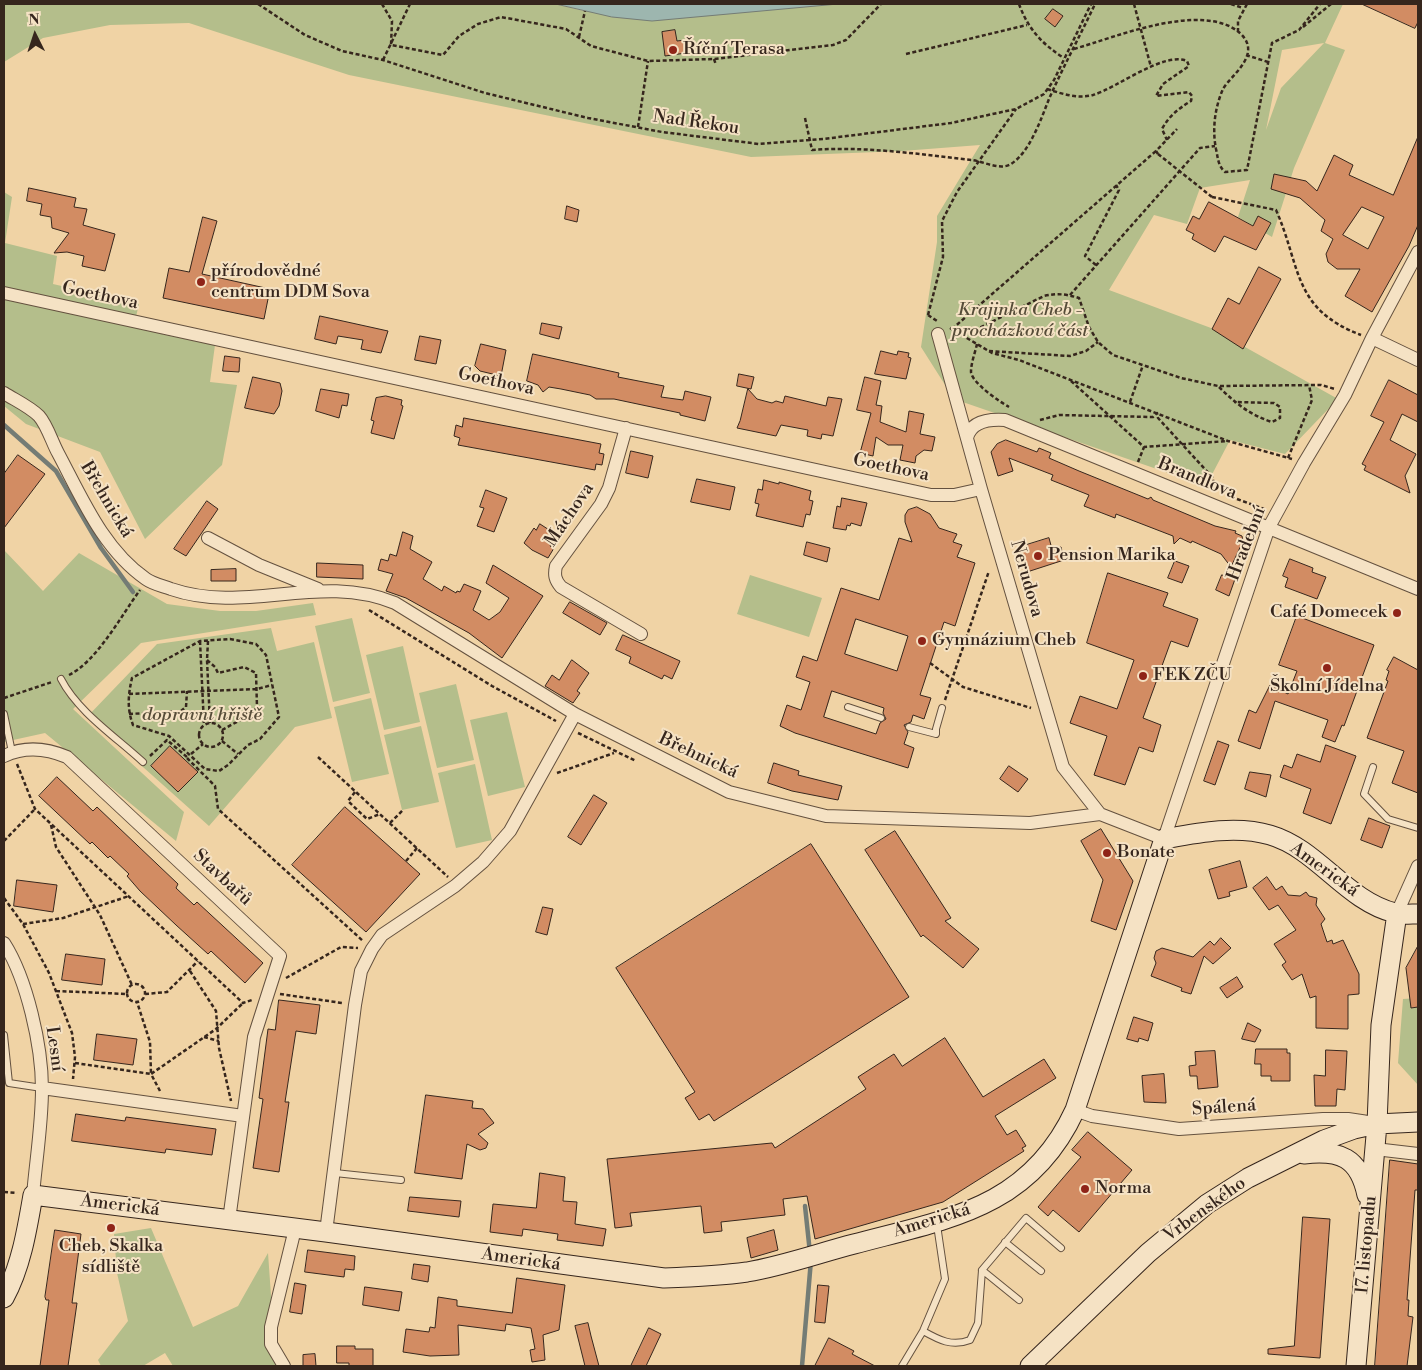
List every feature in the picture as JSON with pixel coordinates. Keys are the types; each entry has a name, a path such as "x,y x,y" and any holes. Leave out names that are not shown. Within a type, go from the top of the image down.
{"street":[{"name":"Hradební","path":"1164,839 1269,527 1304,463 1345,396 1372,338 1418,252"},
{"name":"Goethova","path":"4,294 931,495 954,495 981,489"},
{"name":"Nerudova","path":"938,334 981,489 1063,767 1100,814"},
{"path":"1372,338 1418,360"},
{"name":"Břehnická","path":"4,393 39,416 92,518 116,552 147,580 186,594 206,598 236,598 320,590 348,591 375,595 395,603 575,714 729,792 826,816 1030,823 1100,814"},
{"name":"Brandlova","path":"967,438 975,425 994,419 1005,420 1209,496 1269,527 1418,589"},
{"name":"Máchova","path":"626,428 609,488 601,504 556,566 555,573 556,581 561,587 641,634"},
{"name":"Břehnická","path":"208,538 259,565 320,590"},
{"path":"326,1232 361,971 372,948 382,936 455,886 483,862 510,831 575,714"},
{"name":"Stavbařů","path":"8,754 40,750 54,752 67,758 280,956 254,1037 238,1115 229,1220"},
{"path":"1100,814 1164,839"},
{"name":"Americká","path":"33,1195 326,1232 664,1278 706,1277 749,1272 936,1223 988,1202 1019,1182 1048,1156 1062,1136 1075,1110 1164,839 1198,833 1241,831 1271,835 1312,858 1356,894 1375,906 1397,913 1418,914"},
{"path":"1378,1124 1381,1025 1397,913 1418,866"},
{"name":"Lesní","path":"4,943 11,954 26,990 36,1036 42,1088 33,1195"},
{"path":"42,1088 238,1115"},
{"name":"Spálená","path":"1075,1110 1092,1116 1179,1129 1348,1119 1378,1124"},
{"name":"Vrbenského","path":"1030,1366 1148,1253 1207,1204 1248,1178 1324,1140 1354,1129 1378,1124 1418,1122"},
{"name":"17. listopadu","path":"1356,1366 1378,1124"},
{"path":"1375,1149 1418,1154"},
{"path":"1290,1156 1327,1152 1345,1158 1362,1175 1370,1211"},
{"path":"4,1298 20,1257 33,1195"},
{"path":"284,1366 271,1344 271,1327 295,1229"}],"lane":[{"path":"61,679 66,688 90,714 144,762"},
{"path":"848,707 881,718"},
{"path":"909,726 936,734 942,708"},
{"path":"4,714 8,754"},
{"path":"1373,767 1364,794 1388,819 1418,828"},
{"path":"4,1035 6,1083 42,1088"},
{"path":"335,1173 401,1180"},
{"path":"923,1331 949,1343 960,1344 970,1340 978,1323 982,1270 1026,1218 1061,1248"},
{"path":"902,1366 923,1331 945,1279 936,1223"},
{"path":"1005,1242 1041,1272"},
{"path":"982,1270 1019,1300"}],"path":[{"name":"Nad Řekou","path":"258,4 306,35 342,50 383,60 485,93 638,127 759,144 810,141 951,123 1016,109 1044,94 1090,4"},
{"path":"382,4 392,21 391,44"},
{"path":"383,60 410,4"},
{"path":"391,44 443,55 459,36 478,24 501,17 566,30 591,46 607,52 648,61 714,59 833,45 846,40 881,4"},
{"path":"1019,4 1027,25 1045,46 1064,58"},
{"path":"1090,4 1093,9"},
{"path":"805,118 812,150 848,147 979,161 1002,167 1010,164 1018,157 1039,126 1053,91 1095,4"},
{"path":"1134,4 1150,67"},
{"path":"1231,4 1243,8"},
{"path":"1238,32 1238,21 1243,8 1247,4"},
{"path":"1299,30 1320,4"},
{"path":"1074,49 1179,19 1206,20 1230,26 1242,35 1247,48 1241,70 1224,88 1216,107 1215,146 1220,168 1225,172 1247,170 1272,43 1299,30 1331,4"},
{"path":"579,37 584,11"},
{"path":"906,54 1027,25"},
{"path":"1246,55 1268,62"},
{"path":"1047,89 1069,96 1092,95 1150,67 1181,58 1187,61 1189,66 1164,84 1156,96 1189,92 1192,96 1191,101 1176,110 1162,129 1167,140"},
{"path":"714,59 716,65"},
{"path":"638,127 648,61"},
{"path":"1016,109 957,192 942,221 943,257 928,315 988,350 1130,402 1228,441 1304,463"},
{"path":"952,329 1116,185 1157,152 1177,129"},
{"path":"1070,295 1200,148 1215,146"},
{"path":"1157,152 1212,197 1276,210 1286,232 1302,287 1316,306 1340,324 1372,338"},
{"path":"1096,265 1085,256 1119,190 1116,185"},
{"path":"963,336 1044,296 1056,293 1070,295 1079,298 1089,327 1098,342 1113,355 1181,378 1218,386 1310,385 1332,387 1345,396"},
{"path":"988,350 1070,356 1086,351 1098,342"},
{"path":"977,344 971,372 973,378 998,401 1010,407"},
{"path":"1130,402 1143,365"},
{"path":"1070,380 1144,447 1228,441"},
{"path":"1288,458 1312,400 1310,385"},
{"path":"1218,386 1234,402 1257,417 1272,422 1280,418 1280,407 1274,403 1234,402"},
{"path":"1328,395 1332,387"},
{"path":"1034,432 1040,420 1059,415 1153,417 1157,413"},
{"path":"1157,413 1158,418 1214,479 1209,496"},
{"path":"1139,460 1148,463"},
{"path":"1202,486 1209,496"},
{"path":"1209,496 1220,493"},
{"path":"1229,496 1266,510"},
{"path":"942,708 989,571"},
{"path":"4,698 61,679 78,671 91,658 147,580"},
{"path":"230,639 256,644 266,655 279,717 260,739 248,745 220,771 205,769 169,736 133,725 129,714 128,694 132,678 200,640 208,641 230,639"},
{"path":"200,640 204,725 199,734 203,744"},
{"path":"208,641 210,723"},
{"path":"207,660 215,667 218,673 244,667 256,673 257,707 253,713 222,730"},
{"path":"930,663 963,687 1031,708"},
{"path":"128,694 257,689 272,686"},
{"path":"129,714 181,711 186,707 187,691"},
{"path":"204,725 210,723 217,725 222,730"},
{"path":"203,744 213,747 221,740 222,730"},
{"path":"144,762 167,740 215,786 218,809 372,948"},
{"path":"221,740 238,754"},
{"path":"187,758 203,744"},
{"path":"539,780 614,753"},
{"path":"8,754 35,809 243,1003"},
{"path":"318,757 447,876 455,886"},
{"path":"356,792 348,801 368,819 380,814"},
{"path":"4,841 35,809"},
{"path":"390,823 403,810"},
{"path":"51,824 56,847 95,907 132,985"},
{"path":"406,862 417,848"},
{"path":"23,924 63,918 129,896"},
{"path":"4,898 23,924 49,973 72,1032 75,1063 71,1092"},
{"path":"75,1063 151,1074 219,1026 243,1003 269,992 341,947 372,948"},
{"path":"145,994 167,992 198,961"},
{"path":"190,971 211,1000 216,1011 222,1070 238,1115"},
{"path":"132,985 142,986 145,994 142,1000 137,1002 129,1000 127,994 132,985"},
{"path":"56,990 127,994"},
{"path":"269,992 356,1005"},
{"path":"137,1002 150,1042 151,1074"},
{"path":"204,1037 219,1042"}],"green space":[{"name":"Krajinka Cheb - procházková část","path":"4,4 556,4 584,11 838,4 1343,4 1325,43 1345,50 1294,168 1272,237 1238,217 1250,180 1200,188 1187,224 1154,215 1109,290 1211,328 1338,399 1285,454 1230,440 1206,486 954,399 921,347 937,242 937,216 980,145 902,151 751,157 349,75 189,23 110,25 43,38 4,62","holes":["1324,43 1281,88 1266,130 1282,50"]},
{"path":"4,192 12,197 5,243 57,256 53,284 139,304 134,325 215,345 210,382 237,385 222,465 145,539 100,452 26,424 4,406"},
{"path":"4,550 43,591 79,553 167,604 220,611 256,611 313,603 316,615 141,643 73,709 184,812 176,841 45,733 4,742"},
{"path":"750,575 822,598 809,637 737,614"},
{"path":"352,618 370,693 333,702 315,626"},
{"name":"dopravní hřiště","path":"271,628 277,651 314,642 332,718 295,727 209,826 87,717 157,644"},
{"path":"403,646 420,722 384,730 366,655"},
{"path":"456,684 474,760 437,768 419,693"},
{"path":"371,698 389,774 352,782 334,707"},
{"path":"507,712 525,787 488,796 470,720"},
{"path":"421,726 439,802 402,810 384,735"},
{"path":"475,764 492,840 456,848 438,773"},
{"path":"1418,998 1418,1085 1398,1063 1403,999"},
{"path":"151,1228 193,1327 238,1306 268,1253 276,1366 173,1366 165,1353 143,1366 101,1366 98,1360 128,1321 117,1273 114,1234"}],"water":[{"path":"556,4 838,4 652,21 612,17"}],"building":[{"path":"1362,4 1418,4 1418,22 1415,28"},
{"path":"1053,9 1063,16 1055,27 1045,19"},
{"path":"675,30 677,41 685,40 686,53 665,56 662,32"},
{"path":"1418,137 1418,225 1409,246 1372,312 1345,296 1360,269 1337,269 1328,262 1326,254 1333,239 1321,231 1325,220 1300,198 1271,189 1274,174 1306,181 1317,191 1334,155 1353,165 1349,175 1393,195","holes":["1362,207 1384,217 1368,249 1343,235"]},
{"path":"29,188 76,198 74,207 87,209 83,225 115,234 105,271 82,266 84,256 67,252 54,253 69,233 52,228 51,217 40,215 42,204 27,201"},
{"path":"1209,202 1253,226 1258,216 1271,223 1256,250 1224,236 1215,252 1192,239 1194,234 1186,230 1193,216 1199,219"},
{"path":"567,206 579,210 577,222 565,219"},
{"name":"přírodovědné centrum DDM Sova","path":"203,217 217,221 202,274 270,289 264,319 163,298 169,268 189,272"},
{"path":"1259,267 1281,279 1243,349 1212,329 1228,298 1239,304"},
{"path":"320,316 388,331 381,353 361,349 363,340 338,336 336,344 315,339"},
{"path":"542,323 562,327 559,339 540,334"},
{"path":"420,336 441,340 436,364 415,360"},
{"path":"481,344 506,350 501,376 480,371 475,366"},
{"path":"881,351 897,355 898,351 909,353 908,357 911,358 906,379 875,374"},
{"path":"533,354 619,373 618,377 664,386 661,397 683,400 685,391 711,397 705,421 680,415 680,413 614,399 596,399 590,395 561,389 549,387 543,392 538,385 527,381"},
{"path":"225,356 240,358 239,372 223,371"},
{"path":"739,374 754,377 751,389 737,386"},
{"path":"253,377 280,383 282,391 279,406 274,414 245,408"},
{"path":"865,377 881,381 876,405 882,406 880,422 906,432 909,411 924,414 920,434 935,437 932,451 924,450 916,456 915,463 900,460 903,445 888,445 876,437 873,456 860,453 871,413 857,410"},
{"path":"1389,380 1418,395 1418,422 1402,414 1390,440 1416,454 1405,476 1410,493 1364,470 1366,466 1362,464 1384,422 1371,416"},
{"path":"321,389 349,394 347,406 342,405 339,418 316,411"},
{"path":"748,389 757,399 772,403 776,401 783,403 785,396 826,406 828,397 842,399 833,436 822,434 821,439 807,436 808,430 781,425 776,436 737,428"},
{"path":"386,396 402,400 401,405 403,406 394,439 371,433 374,421 371,420 376,398"},
{"path":"464,418 601,444 599,453 604,454 602,465 596,464 595,470 458,445 460,438 454,436 456,425 462,427"},
{"path":"1006,440 1037,452 1039,448 1051,453 1049,458 1079,471 1148,499 1151,497 1153,500 1215,526 1236,531 1235,533 1242,536 1243,541 1231,567 1221,554 1192,541 1191,543 1180,538 1174,544 1173,536 1116,514 1115,518 1084,506 1089,495 1051,480 1053,475 1009,458 1013,471 998,476 991,452 997,444"},
{"path":"631,451 653,456 648,478 626,473"},
{"path":"18,455 45,474 4,528 4,474"},
{"path":"697,479 735,487 730,510 691,502"},
{"path":"764,480 811,491 809,500 813,501 810,515 806,514 803,527 756,516 759,504 755,503 758,489 762,490"},
{"path":"486,490 507,498 494,532 477,526 484,508 480,507"},
{"path":"842,498 867,503 861,526 851,523 850,526 847,525 846,530 833,528 837,506 840,507"},
{"path":"207,501 218,509 186,556 174,549"},
{"name":"Gymnázium Cheb","path":"917,507 930,514 939,528 957,534 953,542 962,545 957,557 975,563 955,626 944,622 920,695 931,698 924,719 913,715 911,722 904,725 908,732 904,744 914,748 908,768 795,733 780,726 787,705 801,710 810,682 796,677 803,656 817,661 841,588 879,600 899,538 912,542 905,522 905,515 908,510","holes":["856,619 908,636 897,671 845,654","832,691 884,708 883,713 886,719 880,723 876,734 824,717"]},
{"path":"540,524 557,535 550,546 554,548 548,558 532,550 524,543 534,528 536,530"},
{"path":"403,532 413,536 410,549 432,562 423,579 442,591 444,586 456,593 457,591 460,592 464,584 481,591 473,610 489,620 500,612 509,598 486,583 493,565 543,596 502,658 469,633 406,598 386,591 393,574 378,570 381,559 388,561 390,554 396,556"},
{"name":"Pension Marika","path":"1049,538 1052,549 1061,547 1064,560 1027,572 1020,547"},
{"path":"807,542 830,548 827,562 804,555"},
{"path":"1290,559 1313,568 1312,572 1326,577 1317,599 1285,587 1288,578 1283,576"},
{"path":"1175,561 1189,566 1182,583 1168,578"},
{"path":"317,563 363,565 363,579 317,577"},
{"path":"236,569 236,581 211,581 211,570"},
{"name":"FEK ZČU","path":"1108,573 1168,593 1163,606 1198,619 1188,647 1171,641 1143,718 1161,725 1153,752 1139,747 1125,785 1094,775 1107,736 1070,723 1080,696 1117,709 1134,660 1087,643"},
{"path":"1222,575 1235,579 1229,596 1216,590"},
{"path":"570,602 607,623 600,635 563,613"},
{"name":"Školní Jídelna","path":"1297,616 1374,645 1344,726 1342,725 1335,742 1322,737 1328,720 1275,701 1260,749 1238,741 1249,710 1256,713 1270,685 1288,694 1297,671 1279,665"},
{"path":"623,635 680,661 672,679 664,675 662,679 629,663 631,657 616,650"},
{"path":"1394,657 1418,670 1418,793 1392,783 1404,751 1367,738 1388,681 1386,680 1389,671 1387,670"},
{"path":"572,660 589,673 577,691 580,693 573,703 545,686 552,675 559,680"},
{"path":"1218,741 1229,745 1215,785 1204,781"},
{"path":"1326,745 1356,756 1331,824 1303,813 1311,789 1280,777 1284,765 1292,768 1297,754 1320,762"},
{"path":"170,746 198,772 178,792 151,766"},
{"path":"774,763 799,771 798,775 842,786 838,800 792,791 768,783"},
{"path":"1009,766 1028,779 1018,792 1000,779"},
{"path":"1250,772 1271,775 1266,797 1245,789"},
{"path":"57,777 93,811 97,807 178,884 176,888 194,905 197,902 263,963 245,983 211,951 208,954 176,925 140,891 127,876 129,874 110,856 108,858 92,842 90,844 39,796"},
{"path":"594,795 607,803 581,845 568,837"},
{"path":"345,807 420,874 366,932 292,865"},
{"path":"1369,818 1390,826 1382,848 1361,840"},
{"path":"1101,829 1133,881 1116,930 1091,921 1103,880 1081,841"},
{"path":"895,831 951,918 945,921 979,949 963,968 923,935 921,937 865,850"},
{"path":"811,844 909,997 714,1121 709,1114 699,1120 685,1098 695,1092 616,968"},
{"path":"1240,861 1247,887 1229,892 1230,896 1218,899 1209,870"},
{"path":"1267,877 1276,890 1282,886 1288,895 1300,896 1306,892 1309,896 1317,898 1316,905 1325,919 1321,924 1327,942 1332,940 1333,944 1343,940 1359,974 1359,994 1348,995 1348,1029 1316,1028 1316,996 1310,998 1302,974 1292,980 1282,965 1286,962 1274,944 1296,930 1278,905 1269,910 1253,888"},
{"path":"17,880 57,885 53,912 14,906"},
{"path":"543,907 553,909 547,935 536,932"},
{"path":"1221,938 1231,948 1213,964 1204,956 1191,994 1181,991 1182,988 1151,976 1156,963 1154,958 1156,951 1162,948 1193,957 1210,941 1214,945"},
{"path":"1418,946 1418,1007 1411,1008 1406,968"},
{"path":"66,954 105,959 102,985 62,980"},
{"path":"1237,977 1243,987 1227,998 1220,988"},
{"path":"279,1000 320,1005 316,1034 296,1031 285,1102 289,1102 279,1172 253,1168 263,1099 259,1098 268,1029 275,1030"},
{"path":"1134,1017 1153,1023 1148,1041 1139,1038 1138,1042 1127,1039"},
{"path":"1248,1023 1261,1030 1255,1042 1242,1039"},
{"path":"97,1034 137,1039 133,1065 94,1060"},
{"path":"945,1038 983,1097 1044,1059 1056,1078 995,1116 1007,1135 1016,1130 1026,1146 1022,1148 1024,1151 943,1202 815,1239 807,1196 783,1199 785,1215 721,1222 722,1231 704,1233 701,1206 630,1213 632,1226 615,1228 607,1159 772,1143 775,1148 866,1089 858,1077 894,1054 902,1066"},
{"path":"1256,1049 1287,1049 1287,1053 1290,1053 1290,1081 1271,1081 1271,1076 1261,1076 1261,1064 1255,1064"},
{"path":"1326,1050 1347,1051 1345,1090 1337,1089 1336,1106 1315,1106 1314,1075 1325,1076"},
{"path":"1215,1051 1218,1087 1198,1089 1197,1076 1190,1076 1189,1066 1196,1065 1195,1052"},
{"path":"1164,1074 1166,1103 1144,1102 1142,1076"},
{"path":"426,1095 473,1101 472,1108 483,1109 494,1123 478,1134 488,1143 486,1148 480,1150 467,1144 462,1179 415,1173"},
{"path":"76,1114 125,1121 126,1117 216,1129 212,1155 166,1149 165,1153 72,1141"},
{"name":"Norma","path":"1088,1132 1132,1170 1079,1232 1053,1210 1048,1216 1038,1207 1081,1157 1072,1150"},
{"path":"1390,1160 1418,1164 1418,1190 1415,1190 1407,1300 1409,1300 1408,1316 1413,1317 1407,1366 1375,1366"},
{"path":"540,1173 565,1177 563,1201 577,1202 575,1224 606,1229 603,1246 557,1240 558,1234 523,1229 522,1236 490,1232 493,1204 536,1208"},
{"path":"410,1197 461,1201 459,1217 408,1211"},
{"path":"1303,1217 1330,1219 1320,1358 1268,1354 1268,1349 1294,1346"},
{"path":"55,1230 81,1234 72,1303 77,1303 68,1366 40,1366 49,1300 46,1300 45,1297"},
{"path":"774,1230 778,1250 751,1258 747,1238"},
{"path":"308,1250 355,1256 354,1270 345,1269 344,1277 305,1272"},
{"path":"414,1264 430,1266 428,1282 412,1279"},
{"path":"517,1278 565,1285 559,1330 543,1335 545,1360 532,1362 530,1350 535,1349 531,1328 506,1324 505,1331 458,1325 459,1355 430,1356 403,1352 406,1329 429,1332 430,1327 435,1328 438,1297 457,1300 457,1306 512,1313"},
{"path":"295,1283 306,1285 302,1314 290,1312"},
{"path":"818,1285 829,1286 825,1323 815,1322"},
{"path":"365,1287 402,1292 399,1311 363,1305"},
{"path":"588,1323 599,1366 585,1366 575,1326"},
{"path":"649,1328 661,1334 646,1366 631,1366"},
{"path":"829,1338 854,1351 852,1354 875,1366 815,1366"},
{"path":"337,1346 373,1349 373,1366 349,1366 349,1363 337,1363"},
{"path":"315,1354 316,1366 303,1366 303,1355"}],"waterway":[{"path":"4,425 56,471 101,548 133,592"},
{"path":"805,1206 810,1253"},
{"path":"802,1366 811,1260"}],"place":[{"name":"Říční Terasa","path":"673,50"},
{"name":"přírodovědné centrum DDM Sova","path":"201,282"},
{"name":"Pension Marika","path":"1038,556"},
{"name":"Café Domecek","path":"1397,613"},
{"name":"Gymnázium Cheb","path":"922,641"},
{"name":"Školní Jídelna","path":"1327,668"},
{"name":"FEK ZČU","path":"1143,676"},
{"name":"Bonate","path":"1107,853"},
{"name":"Norma","path":"1085,1189"},
{"name":"Cheb, Skalka sídliště","path":"111,1228"}]}
